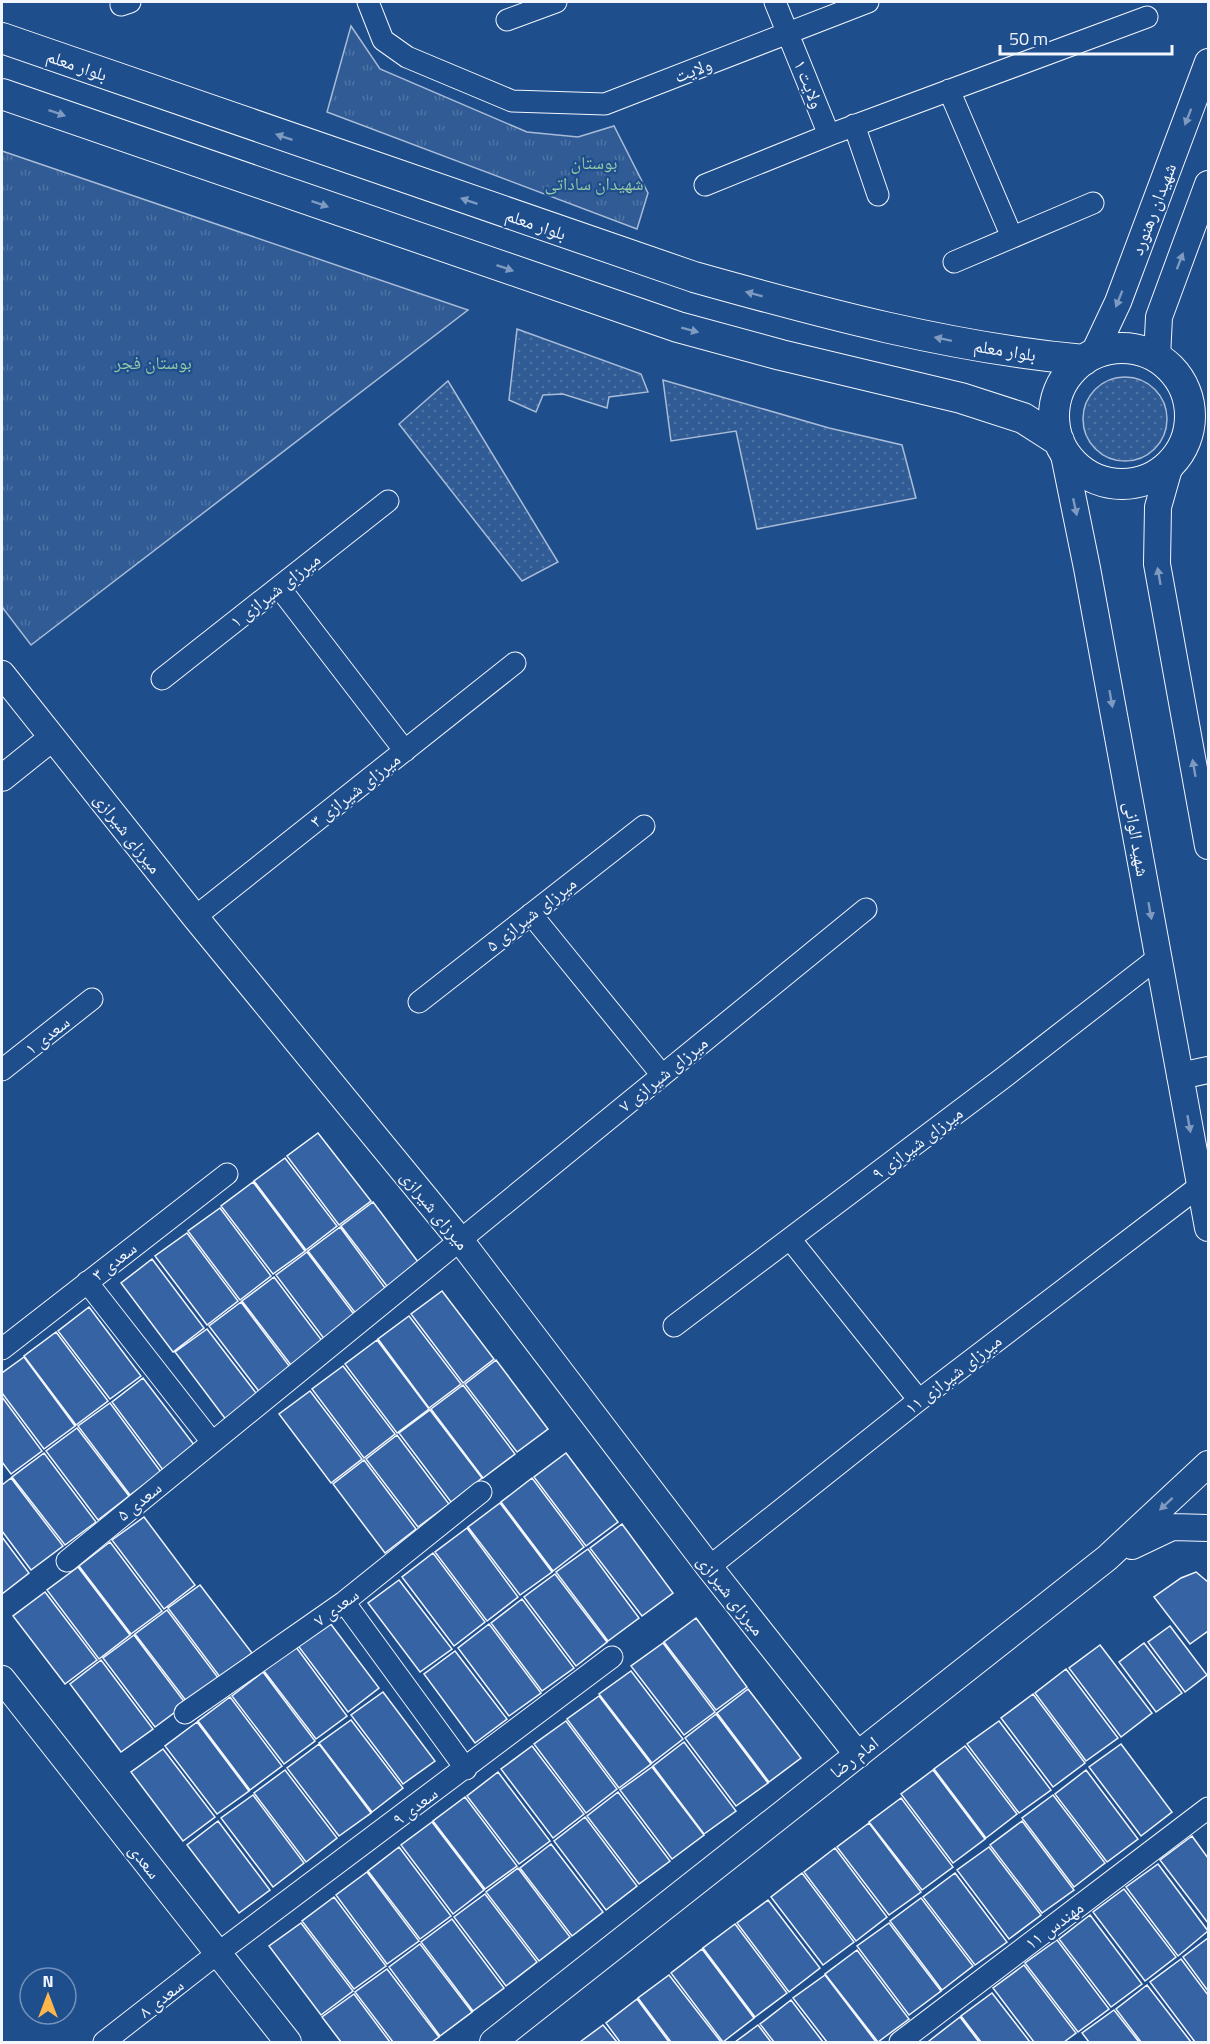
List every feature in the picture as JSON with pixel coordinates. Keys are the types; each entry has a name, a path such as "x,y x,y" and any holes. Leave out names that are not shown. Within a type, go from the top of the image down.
{"main road":[{"name":"بلوار معلم","path":"2,38 694,278 794,305 972,345 1030,355 1089,358"},
{"path":"2,94 678,327 781,355 961,398 1023,418 1061,446 1074,464 1088,475 1104,482 1122,485 1140,482 1156,476 1187,454 1191,417 1189,399 1182,382 1164,363"},
{"path":"1061,446 1054,416 1056,398 1063,382 1074,368 1105,350 1123,348 1141,350 1164,363 1209,380"}],"street":[{"name":"ولایت","path":"368,2 383,40 407,57 512,101 604,104 868,2"},
{"path":"507,20 556,2"},
{"name":"ولایت ۱","path":"776,2 830,135"},
{"path":"705,184 854,125 1148,17"},
{"name":"شهیدان رهنورد","path":"1089,358 1118,302 1209,62"},
{"path":"949,90 1012,237"},
{"path":"854,125 878,195"},
{"path":"1164,363 1159,317 1209,184"},
{"path":"954,262 1093,202"},
{"name":"شهید الوانی","path":"1061,446 1087,568 1209,1228"},
{"path":"1187,454 1158,507 1157,564 1209,846"},
{"name":"میرزای شیرازی ۱","path":"162,679 388,501"},
{"path":"279,587 405,751"},
{"name":"میرزای شیرازی ۳","path":"195,917 515,663"},
{"name":"میرزای شیرازی","path":"2,674 195,917 460,1240 709,1567 858,1755"},
{"path":"2,778 52,738"},
{"name":"میرزای شیرازی ۵","path":"419,1002 644,826"},
{"name":"میرزای شیرازی ۷","path":"212,1442 866,909"},
{"path":"531,914 662,1075"},
{"name":"میرزای شیرازی ۹","path":"674,1326 1003,1078 1159,957"},
{"name":"سعدی ۱","path":"2,1071 92,999"},
{"path":"1180,1076 1209,1070"},
{"name":"سعدی ۳","path":"2,1348 227,1174"},
{"name":"میرزای شیرازی ۱۱","path":"709,1567 919,1400 1201,1185"},
{"path":"790,1239 919,1400"},
{"path":"87,1282 212,1442"},
{"name":"سعدی ۵","path":"67,1561 212,1442"},
{"name":"امام رضا","path":"493,2043 1107,1558 1209,1464"},
{"name":"سعدی ۷","path":"185,1713 344,1602 481,1492"},
{"path":"1107,1558 1172,1527 1209,1528"},
{"path":"344,1602 466,1768"},
{"name":"سعدی ۹","path":"218,1953 612,1657"},
{"name":"سعدی","path":"2,1679 288,2043"},
{"name":"مهندس ۱۱","path":"900,2043 1209,1808"},
{"name":"سعدی ۸","path":"104,2043 218,1953"}],"green space":[{"name":"بوستان شهیدان ساداتی","path":"351,26 380,69 527,132 578,137 614,126 648,193 637,229 327,112"},
{"name":"بوستان فجر","path":"2,151 468,310 31,645 2,607"},
{"path":"517,329 641,374 648,392 609,397 607,408 563,394 543,395 536,412 509,400"},
{"path":"1125,377 1141,380 1155,389 1164,403 1167,419 1164,435 1155,449 1141,458 1125,461 1109,458 1095,449 1086,435 1083,419 1086,403 1095,389 1109,380"},
{"path":"663,380 829,428 902,445 916,498 757,529 736,431 671,441"},
{"path":"448,381 558,562 522,581 399,424"}],"building":[{"path":"318,1133 371,1201 339,1225 287,1156"},
{"path":"285,1158 337,1226 306,1250 254,1181"},
{"path":"253,1182 305,1251 273,1274 221,1206"},
{"path":"373,1202 425,1271 393,1294 341,1226"},
{"path":"220,1208 271,1276 240,1300 188,1231"},
{"path":"340,1227 391,1296 360,1319 308,1251"},
{"path":"187,1233 238,1301 207,1325 155,1256"},
{"path":"307,1252 359,1321 328,1344 276,1275"},
{"path":"152,1259 204,1328 173,1352 121,1283"},
{"path":"274,1277 326,1346 294,1369 242,1301"},
{"path":"442,1291 494,1359 463,1383 411,1314"},
{"path":"241,1302 293,1371 261,1394 209,1326"},
{"path":"89,1307 141,1376 110,1399 58,1331"},
{"path":"409,1316 461,1384 429,1408 378,1339"},
{"path":"207,1329 259,1397 227,1421 175,1352"},
{"path":"56,1332 108,1401 76,1425 24,1356"},
{"path":"377,1340 429,1409 397,1433 345,1364"},
{"path":"24,1357 75,1426 44,1449 2,1393 2,1373"},
{"path":"496,1360 548,1429 517,1452 465,1384"},
{"path":"343,1366 395,1434 364,1458 312,1389"},
{"path":"143,1378 195,1446 163,1470 112,1402"},
{"path":"463,1385 515,1454 483,1478 431,1409"},
{"path":"310,1391 362,1459 331,1483 279,1414"},
{"path":"2,1397 42,1451 11,1474 2,1462"},
{"path":"110,1403 161,1472 130,1495 78,1426"},
{"path":"430,1410 482,1478 451,1502 399,1433"},
{"path":"77,1428 129,1496 98,1520 46,1451"},
{"path":"397,1435 449,1504 418,1527 366,1459"},
{"path":"44,1453 96,1522 65,1545 12,1477"},
{"path":"566,1453 618,1522 586,1546 534,1477"},
{"path":"364,1460 416,1529 385,1553 333,1484"},
{"path":"11,1478 63,1546 31,1570 2,1531 2,1485"},
{"path":"532,1478 584,1547 553,1571 501,1502"},
{"path":"500,1503 552,1572 520,1595 468,1527"},
{"path":"144,1517 195,1585 164,1609 112,1540"},
{"path":"622,1524 673,1593 642,1616 590,1548"},
{"path":"467,1528 518,1597 487,1621 435,1552"},
{"path":"2,1537 29,1573 2,1594"},
{"path":"110,1542 162,1611 131,1634 79,1566"},
{"path":"588,1549 639,1618 608,1641 556,1572"},
{"path":"433,1553 485,1622 454,1646 402,1577"},
{"path":"78,1567 130,1635 99,1659 47,1590"},
{"path":"1196,1572 1208,1582 1208,1631 1190,1644 1154,1597 1181,1578"},
{"path":"555,1574 607,1642 576,1666 524,1597"},
{"path":"399,1580 452,1649 420,1672 368,1603"},
{"path":"200,1585 252,1653 220,1677 168,1608"},
{"path":"45,1592 97,1660 65,1684 13,1616"},
{"path":"522,1599 574,1668 542,1691 491,1623"},
{"path":"167,1610 219,1679 187,1702 135,1634"},
{"path":"696,1618 747,1687 716,1710 664,1642"},
{"path":"327,1619 379,1688 348,1712 296,1643"},
{"path":"489,1624 541,1693 509,1716 458,1648"},
{"path":"1170,1626 1207,1675 1185,1692 1148,1642"},
{"path":"134,1635 186,1704 155,1727 103,1658"},
{"path":"663,1643 715,1712 684,1735 631,1666"},
{"path":"1144,1643 1182,1693 1156,1712 1119,1662"},
{"path":"1100,1645 1152,1713 1121,1737 1069,1668"},
{"path":"296,1647 347,1716 316,1739 264,1671"},
{"path":"455,1651 507,1719 475,1743 424,1674"},
{"path":"101,1660 153,1729 121,1752 70,1684"},
{"path":"1066,1669 1118,1738 1086,1761 1035,1693"},
{"path":"631,1671 683,1739 652,1763 599,1694"},
{"path":"263,1672 315,1741 284,1764 232,1696"},
{"path":"748,1689 801,1758 769,1782 717,1713"},
{"path":"383,1692 435,1761 403,1784 351,1715"},
{"path":"1033,1694 1085,1763 1053,1787 1001,1718"},
{"path":"599,1696 651,1764 619,1788 567,1719"},
{"path":"230,1697 282,1766 250,1790 198,1721"},
{"path":"716,1714 768,1783 736,1806 685,1738"},
{"path":"351,1720 403,1788 372,1812 319,1743"},
{"path":"566,1721 617,1789 586,1813 534,1744"},
{"path":"999,1721 1051,1790 1019,1813 967,1744"},
{"path":"197,1722 249,1791 217,1814 165,1746"},
{"path":"684,1742 736,1811 704,1834 653,1766"},
{"path":"319,1744 371,1813 339,1836 287,1768"},
{"path":"1121,1744 1172,1812 1141,1836 1089,1767"},
{"path":"532,1746 584,1814 553,1838 501,1769"},
{"path":"965,1746 1017,1814 986,1838 934,1769"},
{"path":"163,1749 215,1817 183,1841 131,1772"},
{"path":"652,1767 704,1835 672,1859 620,1790"},
{"path":"285,1770 337,1838 306,1862 254,1793"},
{"path":"933,1770 985,1839 953,1863 901,1794"},
{"path":"1086,1770 1138,1839 1107,1862 1055,1794"},
{"path":"498,1772 550,1841 519,1864 467,1796"},
{"path":"618,1792 670,1861 639,1884 587,1816"},
{"path":"253,1795 304,1863 273,1887 221,1818"},
{"path":"1053,1795 1105,1863 1074,1887 1022,1818"},
{"path":"465,1797 517,1866 485,1889 433,1821"},
{"path":"901,1798 953,1867 922,1890 869,1822"},
{"path":"585,1817 637,1886 606,1910 554,1841"},
{"path":"218,1821 270,1890 239,1913 187,1845"},
{"path":"1022,1821 1074,1890 1042,1913 990,1845"},
{"path":"432,1822 484,1890 453,1914 401,1845"},
{"path":"869,1823 921,1892 889,1915 837,1847"},
{"path":"1192,1836 1208,1858 1208,1923 1160,1860"},
{"path":"551,1844 603,1912 572,1936 520,1868"},
{"path":"399,1847 451,1916 420,1939 368,1871"},
{"path":"989,1847 1041,1915 1009,1939 957,1870"},
{"path":"835,1848 887,1917 856,1941 804,1872"},
{"path":"1158,1864 1208,1931 1178,1956 1126,1887"},
{"path":"518,1868 570,1937 539,1961 486,1892"},
{"path":"367,1872 419,1941 387,1964 336,1895"},
{"path":"802,1873 854,1942 823,1965 771,1897"},
{"path":"955,1873 1007,1942 975,1965 923,1897"},
{"path":"1124,1889 1176,1957 1145,1981 1093,1912"},
{"path":"485,1894 537,1962 506,1986 454,1917"},
{"path":"334,1897 386,1966 354,1989 302,1921"},
{"path":"921,1898 973,1966 942,1990 890,1921"},
{"path":"768,1900 820,1968 789,1992 737,1923"},
{"path":"1090,1915 1142,1984 1111,2007 1059,1939"},
{"path":"452,1919 504,1988 473,2011 421,1942"},
{"path":"301,1923 353,1991 321,2015 269,1946"},
{"path":"889,1923 941,1991 909,2015 857,1946"},
{"path":"735,1924 787,1993 755,2017 703,1948"},
{"path":"1208,1938 1208,1991 1183,1957"},
{"path":"1057,1940 1109,2009 1078,2032 1025,1963"},
{"path":"420,1944 472,2012 440,2036 389,1967"},
{"path":"702,1949 754,2018 723,2042 671,1973"},
{"path":"857,1950 909,2019 878,2042 825,1974"},
{"path":"1181,1959 1208,1995 1208,2042 1195,2042 1150,1982"},
{"path":"1024,1965 1076,2033 1064,2042 1034,2042 993,1988"},
{"path":"387,1969 439,2037 432,2042 393,2042 355,1992"},
{"path":"669,1975 721,2042 671,2042 638,1998"},
{"path":"825,1975 876,2042 827,2042 793,1998"},
{"path":"1147,1985 1191,2042 1141,2042 1116,2009"},
{"path":"992,1993 1030,2042 981,2042 961,2016"},
{"path":"354,1994 390,2042 341,2042 322,2017"},
{"path":"637,1999 669,2042 620,2042 606,2023"},
{"path":"791,2000 823,2042 774,2042 760,2024"},
{"path":"1114,2010 1139,2042 1089,2042 1082,2033"},
{"path":"960,2017 979,2042 929,2041"},
{"path":"603,2025 617,2042 580,2042"},
{"path":"758,2025 771,2042 735,2042"}]}
